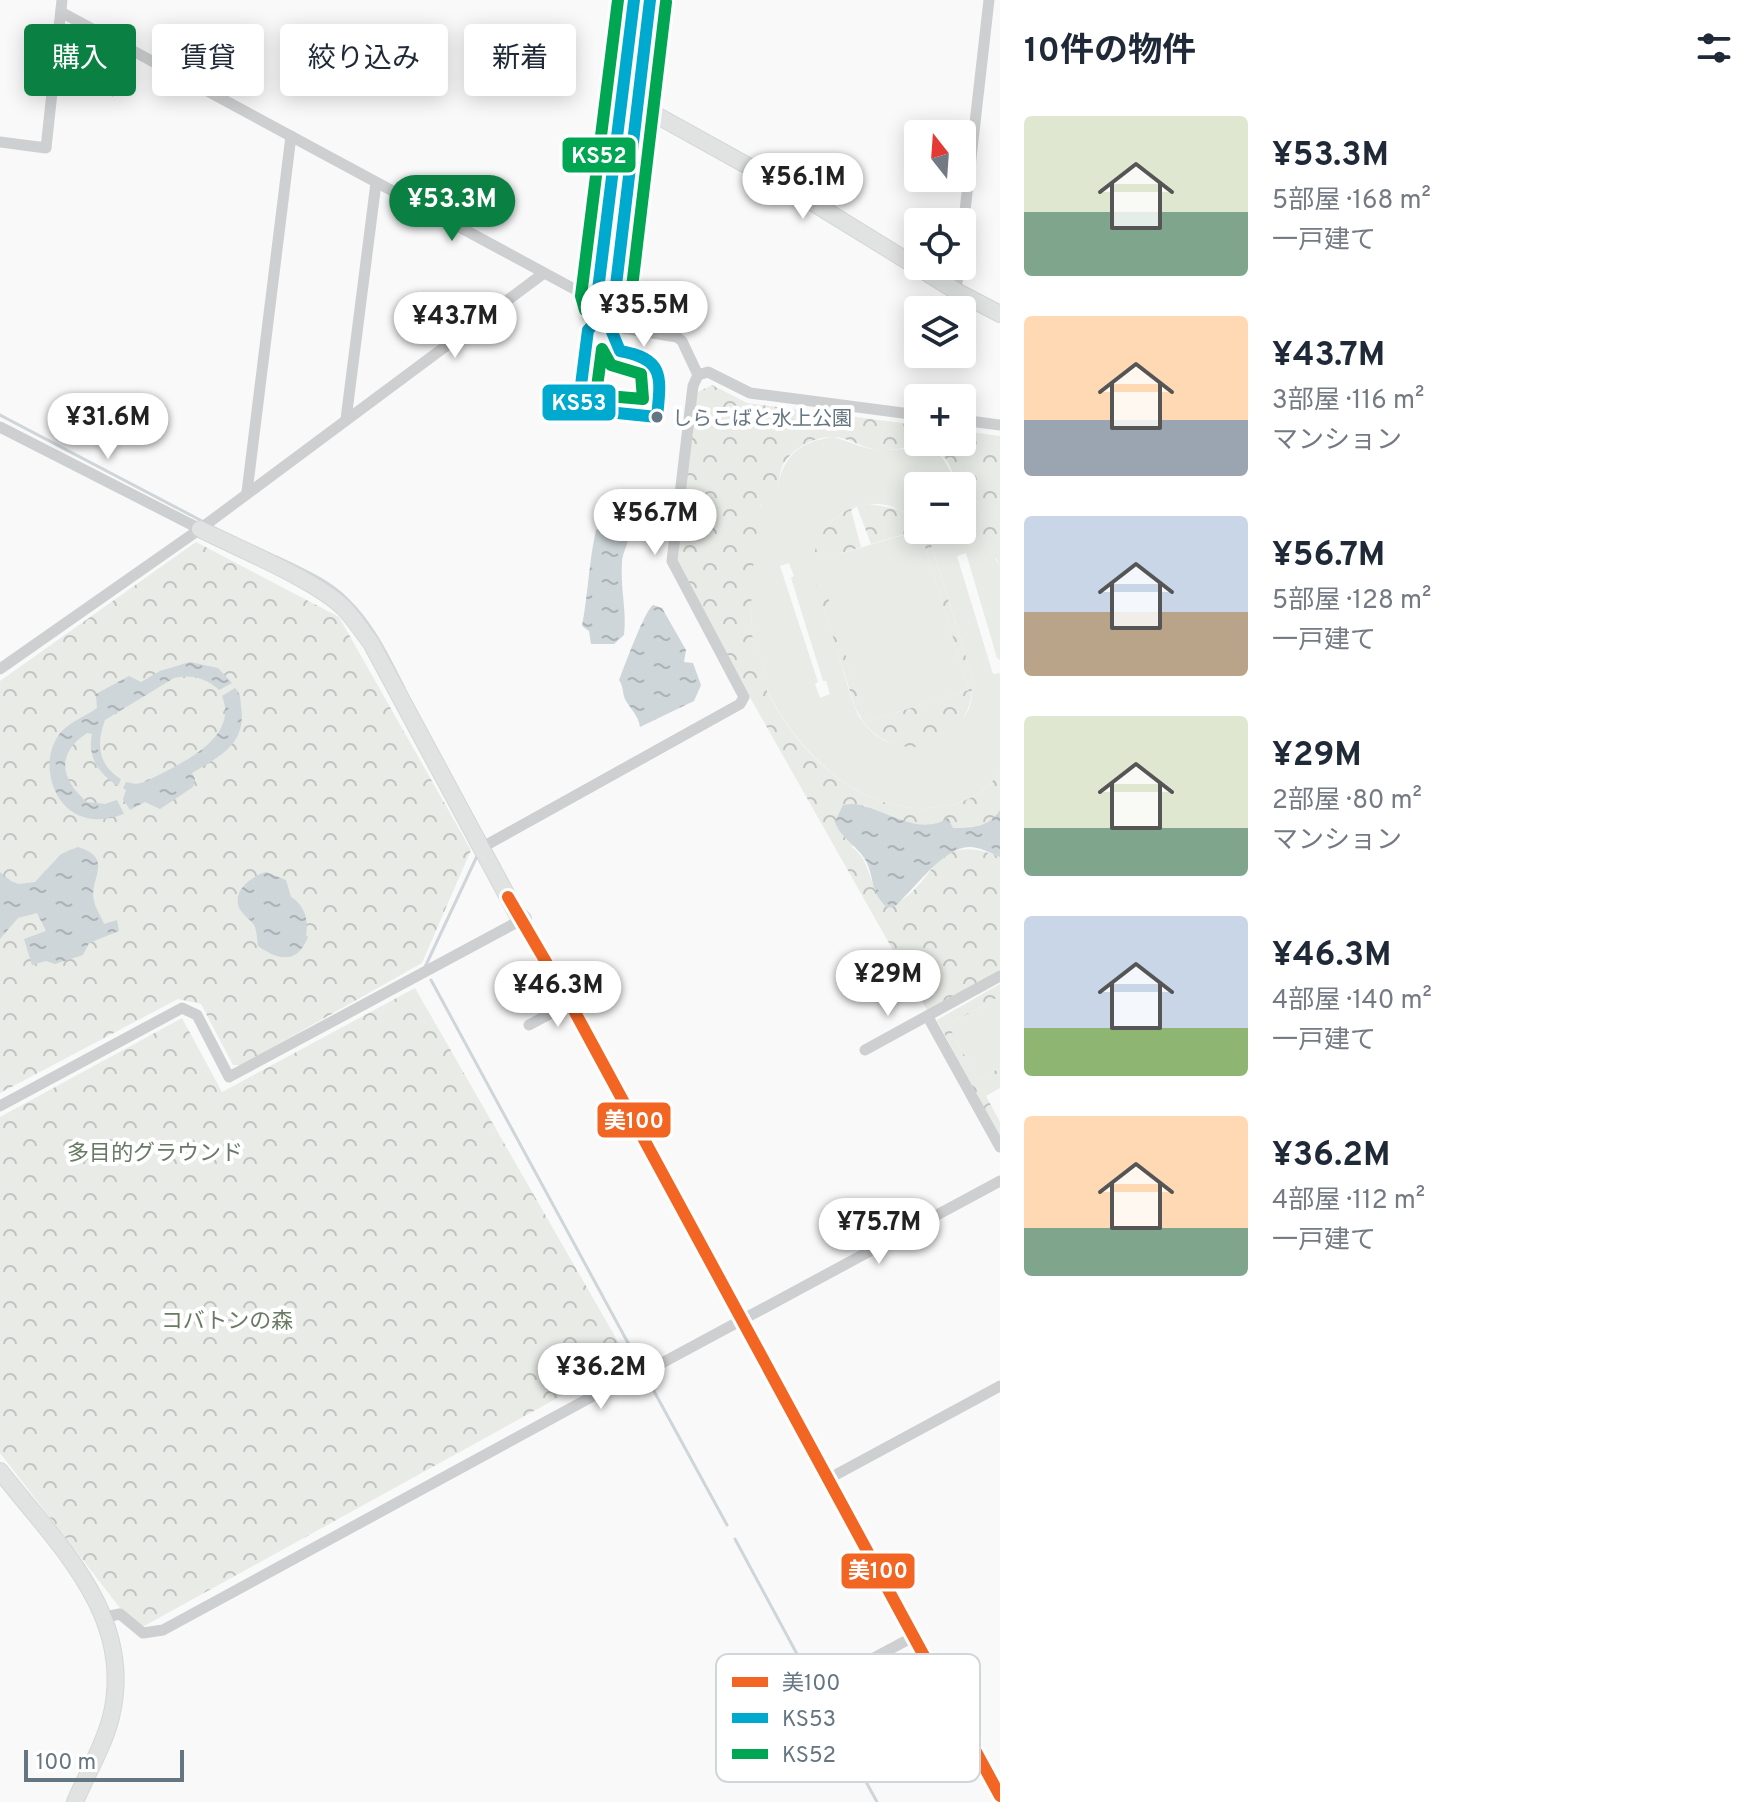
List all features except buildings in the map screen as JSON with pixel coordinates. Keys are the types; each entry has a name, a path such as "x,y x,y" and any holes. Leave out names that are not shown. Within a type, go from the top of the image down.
{"street":[{"path":"630,101 634,0"},
{"path":"603,313 597,298 650,0"},
{"path":"965,208 989,0"},
{"path":"0,142 46,148 61,6 376,183 576,290 622,328 677,337 682,341 698,375"},
{"path":"630,101 802,196 956,291 1000,314"},
{"path":"247,492 291,136"},
{"path":"346,419 376,183"},
{"path":"0,669 200,529 544,273"},
{"path":"956,291 957,280"},
{"path":"481,848 740,704 744,697 672,561 693,386 698,375 708,372 750,393 904,413"},
{"path":"976,422 1000,425"},
{"path":"0,427 301,580 342,607 371,643 922,1654"},
{"path":"0,1106 182,1008 197,1015 229,1077 523,919"},
{"path":"865,1050 1000,976"},
{"path":"529,1025 570,1003"},
{"path":"928,1017 1000,1147"},
{"path":"105,1617 120,1614 143,1633 163,1630 595,1395 623,1384 1000,1181"},
{"path":"828,1479 1000,1386"},
{"path":"0,1471 85,1579 105,1617 113,1650 115,1692 110,1721 75,1802"},
{"path":"881,1654 913,1637"},
{"path":"980,1759 1000,1796 989,1802"}],"green space":[{"path":"712,385 747,403 904,423 904,448 874,449 826,437 796,450 785,461 778,485 771,485 772,495 767,495 767,504 761,504 752,578 752,633 754,652 762,653 765,670 773,685 766,689 780,714 816,759 862,793 888,803 916,808 945,806 962,802 983,790 1000,771 1000,810 994,820 986,825 952,828 914,824 873,811 864,805 852,847 864,860 876,892 886,907 903,900 945,856 959,850 976,850 1000,857 1000,972 928,1012 743,685 676,558 698,392"},
{"path":"976,433 1000,436 1000,567 996,558 990,559 976,525 983,520 976,500 976,472 953,472 942,456 976,456"},
{"path":"833,437 876,450 904,449 904,456 941,456 950,472 904,472 904,512 877,504 851,508 837,516 819,541 815,569 820,597 858,715 880,739 897,744 917,743 951,729 969,708 971,673 931,544 976,544 976,526 1000,567 1000,660 966,553 957,556 993,674 1000,673 1000,771 983,790 961,802 916,808 888,803 862,793 816,758 796,736 766,688 772,685 762,654 754,653 753,637 751,571 756,527 760,509 767,495 771,495 771,485 778,485 790,457 812,442","holes":["789,563 794,576 791,578 823,681 826,681 830,694 820,698 815,684 818,682 780,566"]},
{"path":"976,500 983,520 976,524"},
{"path":"868,504 904,513 904,534 871,544 857,507 851,510 861,547 817,561 866,722 969,690 924,544 931,544 971,673 971,699 962,721 947,736 928,745 906,747 886,741 868,727 854,704 815,581 813,561 826,527 845,512 856,507"},
{"path":"904,535 904,544 924,544 969,690 866,722 816,561"},
{"path":"196,542 339,617 471,850 422,963 241,1065 233,1065 201,1004 178,999 0,1093 0,681"},
{"path":"1000,984 1000,996 948,1025 978,1080 1000,1068 1000,1088 986,1096 1000,1122 1000,1138 937,1020"},
{"name":"コバトンの森","path":"415,988 628,1359 137,1630 0,1453 0,1117 182,1018 222,1092"},
{"path":"1000,996 1000,1068 978,1080 948,1025"}],"water":[{"path":"617,519 629,530 622,562 624,635 614,644 591,644 589,631 582,626 596,530"},
{"path":"653,605 662,608 686,650 684,662 693,663 701,685 694,701 640,727 619,680"},
{"path":"190,662 218,668 232,683 219,690 198,678 174,678 105,720 100,737 101,753 103,761 121,779 118,786 96,764 91,750 92,734 87,733 77,741 66,758 67,776 78,794 87,802 105,804 117,800 124,814 92,819 75,813 65,805 52,782 50,769 50,756 61,732 97,708 96,694 129,676 141,682 160,671"},
{"path":"235,688 240,696 242,719 236,739 212,761 192,773 195,779 193,787 160,809 145,802 130,810 123,799 126,782 145,782 202,749 222,726 225,712 222,696"},
{"path":"853,804 925,825 948,818 953,828 985,823 1000,810 1000,857 977,848 959,849 939,862 894,907 886,907 875,889 866,861 835,822 843,805"},
{"path":"78,847 89,852 98,863 93,892 95,903 104,924 117,920 119,931 89,943 83,955 55,964 46,961 32,965 24,939 46,931 37,913 18,918 0,939 0,872 19,884 35,882 61,854"},
{"path":"266,872 286,880 291,897 304,913 308,937 304,946 293,956 280,957 258,946 255,927 238,904 243,886"}],"waterway":[{"path":"0,415 202,521"},
{"path":"277,557 323,581 347,599 372,630 404,688"},
{"path":"425,967 478,854"},
{"path":"431,980 640,1365"},
{"path":"649,1382 727,1525"},
{"path":"735,1539 797,1654"},
{"path":"866,1782 877,1802"}],"transit line":[{"name":"KS52","path":"585,310 581,296 618,0"},
{"name":"KS53","path":"604,313 597,298 634,0"},
{"name":"KS53","path":"604,313 614,302 650,0"},
{"name":"KS52","path":"622,316 630,304 666,2"},
{"name":"KS53","path":"604,313 620,351 645,359 657,372 657,417 578,409 588,330 604,313"},
{"name":"KS52","path":"602,349 611,365 641,374 643,399 596,395 602,349"},
{"name":"美100","path":"508,897 570,1003 923,1654"},
{"name":"美100","path":"980,1759 1000,1796"}],"place":[{"name":"しらこばと水上公園","path":"657,417"}],"park label":[{"name":"多目的グラウンド","path":"155,1152"}]}
